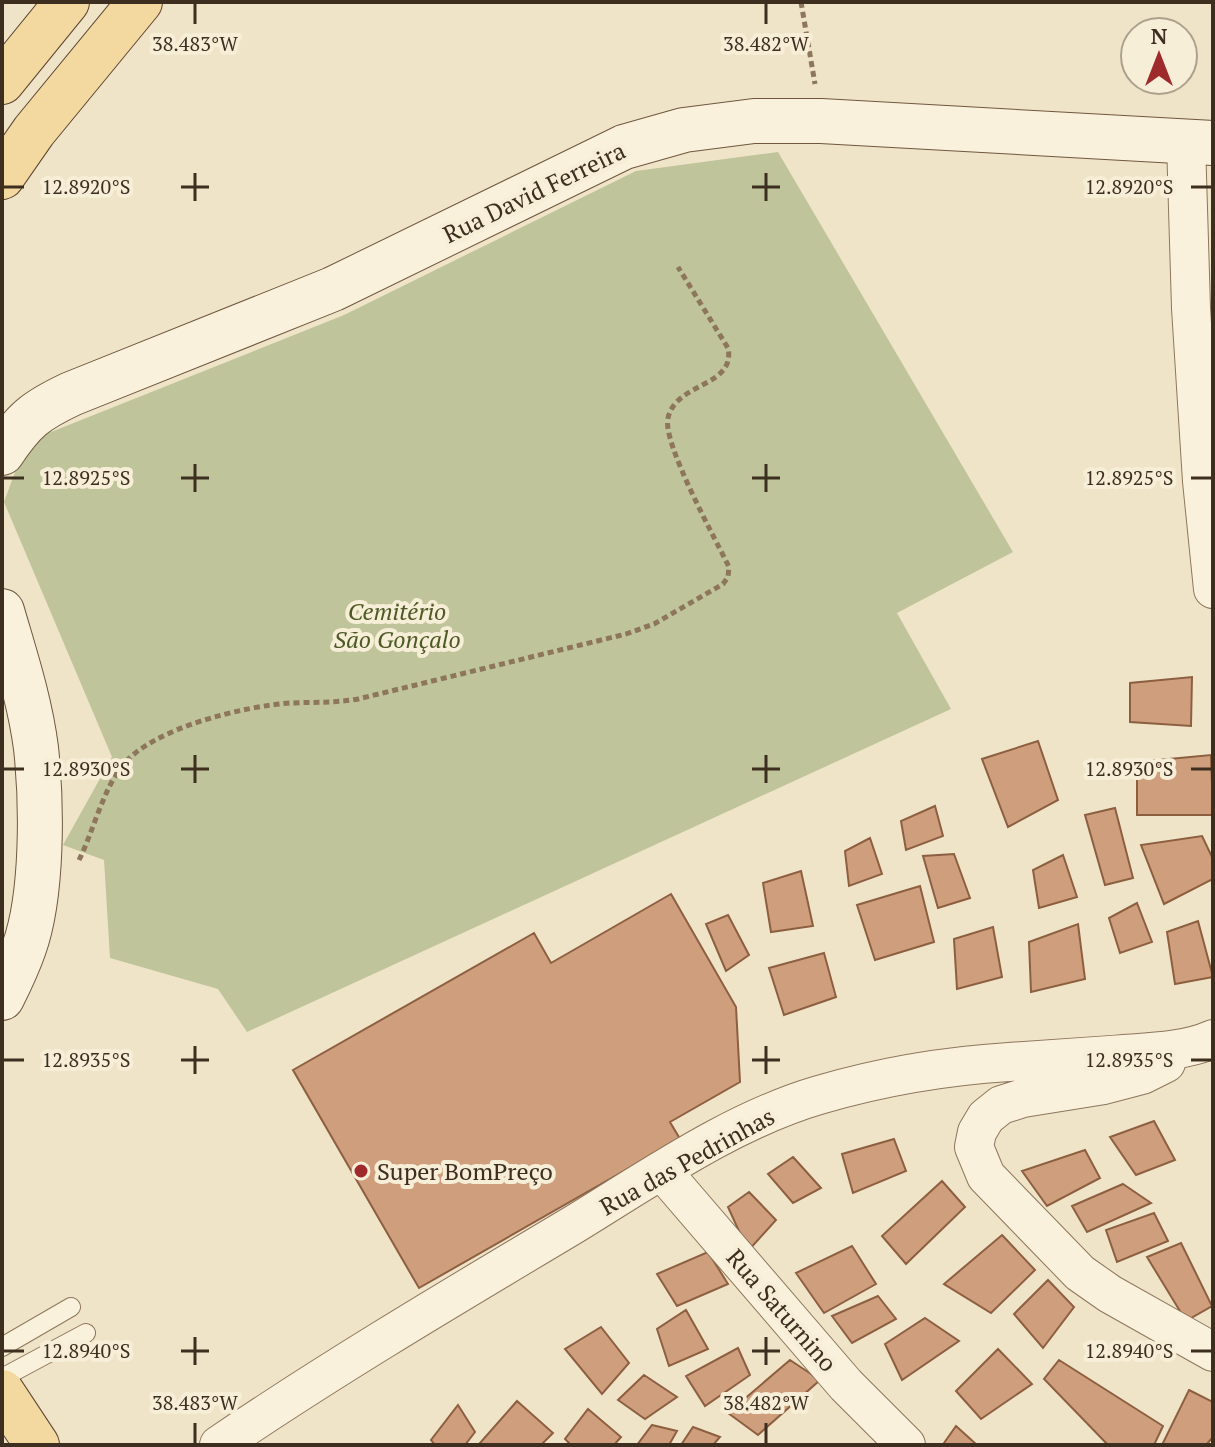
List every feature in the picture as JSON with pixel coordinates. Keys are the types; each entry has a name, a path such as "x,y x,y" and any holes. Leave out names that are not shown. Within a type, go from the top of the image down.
{"main road":[{"path":"2,82 67,2"},
{"path":"2,177 34,131 140,2"},
{"name":"Rua David Ferreira","path":"2,453 18,429 38,410 71,394 333,289 624,147 684,130 754,121 821,121 1200,142"},
{"path":"2,611 24,686 36,747 40,815 38,878 25,945 2,998"},
{"path":"2,1392 37,1445"}],"street":[{"path":"1200,142 1191,308 1203,495 1213,589"},
{"path":"1206,1042 1142,1075 1001,1105 986,1117 977,1132 974,1147 986,1176 1080,1273 1110,1294 1213,1352"},
{"name":"Rua das Pedrinhas","path":"219,1445 398,1330 751,1121 817,1096 894,1077 954,1067 1153,1052 1206,1042"},
{"name":"Rua Saturnino","path":"662,1171 846,1385 906,1445"}],"lane":[{"path":"2,1347 71,1307"},
{"path":"2,1378 86,1333"}],"path":[{"path":"801,2 821,121"},
{"path":"72,871 120,768 151,742 248,709 358,699 626,634 654,624 723,584 729,567 670,445 668,417 686,393 724,372 730,357 728,348 678,267"}],"green space":[{"name":"Cemitério São Gonçalo","path":"778,152 1013,552 897,613 951,709 247,1032 218,989 110,958 104,860 63,845 112,757 4,502 26,442 344,315 636,171"}],"building":[{"path":"1192,677 1191,726 1130,722 1130,683"},
{"path":"1038,741 1058,800 1008,827 982,759"},
{"path":"1211,755 1213,815 1137,815 1137,762"},
{"path":"935,806 943,836 906,850 901,821"},
{"path":"1115,808 1133,878 1105,885 1085,815"},
{"path":"1202,836 1213,859 1213,879 1164,904 1141,845"},
{"path":"870,838 882,874 849,886 845,851"},
{"path":"954,854 970,898 938,908 923,856"},
{"path":"1063,855 1077,897 1039,908 1033,870"},
{"path":"801,871 813,926 771,932 763,883"},
{"path":"920,886 934,942 875,960 857,905"},
{"path":"671,894 736,1007 740,1082 670,1122 680,1139 419,1288 293,1070 534,933 551,963"},
{"path":"1137,903 1152,942 1120,953 1109,918"},
{"path":"728,915 749,955 726,971 706,924"},
{"path":"1198,921 1213,977 1175,984 1167,932"},
{"path":"1078,924 1085,979 1031,992 1029,942"},
{"path":"993,927 1002,977 957,989 954,939"},
{"path":"824,953 836,997 784,1015 769,968"},
{"path":"1154,1121 1175,1160 1136,1175 1110,1137"},
{"path":"894,1139 906,1171 853,1193 842,1154"},
{"path":"1085,1150 1100,1178 1047,1206 1022,1171"},
{"path":"793,1157 821,1188 793,1203 768,1174"},
{"path":"942,1181 965,1207 906,1264 882,1236"},
{"path":"1123,1184 1151,1203 1087,1232 1072,1206"},
{"path":"749,1192 776,1220 748,1251 728,1207"},
{"path":"1154,1213 1168,1241 1117,1262 1106,1230"},
{"path":"1002,1235 1035,1270 991,1313 944,1284"},
{"path":"1181,1243 1212,1306 1186,1321 1147,1257"},
{"path":"852,1246 876,1284 824,1313 796,1273"},
{"path":"708,1252 728,1284 677,1306 657,1274"},
{"path":"1048,1280 1074,1307 1043,1348 1014,1314"},
{"path":"878,1296 896,1319 852,1343 832,1316"},
{"path":"686,1310 708,1349 669,1366 657,1329"},
{"path":"925,1318 959,1341 902,1380 885,1344"},
{"path":"601,1327 629,1363 602,1394 565,1349"},
{"path":"738,1348 750,1375 705,1406 686,1376"},
{"path":"998,1349 1032,1384 981,1419 956,1391"},
{"path":"790,1360 820,1380 758,1435 728,1413"},
{"path":"1059,1360 1163,1426 1154,1445 1108,1445 1044,1379"},
{"path":"644,1375 677,1397 645,1419 618,1400"},
{"path":"1189,1390 1213,1402 1213,1437 1206,1445 1162,1445"},
{"path":"517,1401 553,1433 541,1445 482,1445 480,1443"},
{"path":"458,1405 475,1432 465,1445 435,1445 431,1440"},
{"path":"588,1409 621,1437 614,1445 571,1445 565,1439"},
{"path":"652,1425 677,1431 669,1445 637,1445"},
{"path":"956,1426 977,1445 945,1445"},
{"path":"693,1427 720,1437 713,1445 681,1445"}],"place":[{"name":"Super BomPreço","path":"361,1171"}]}
